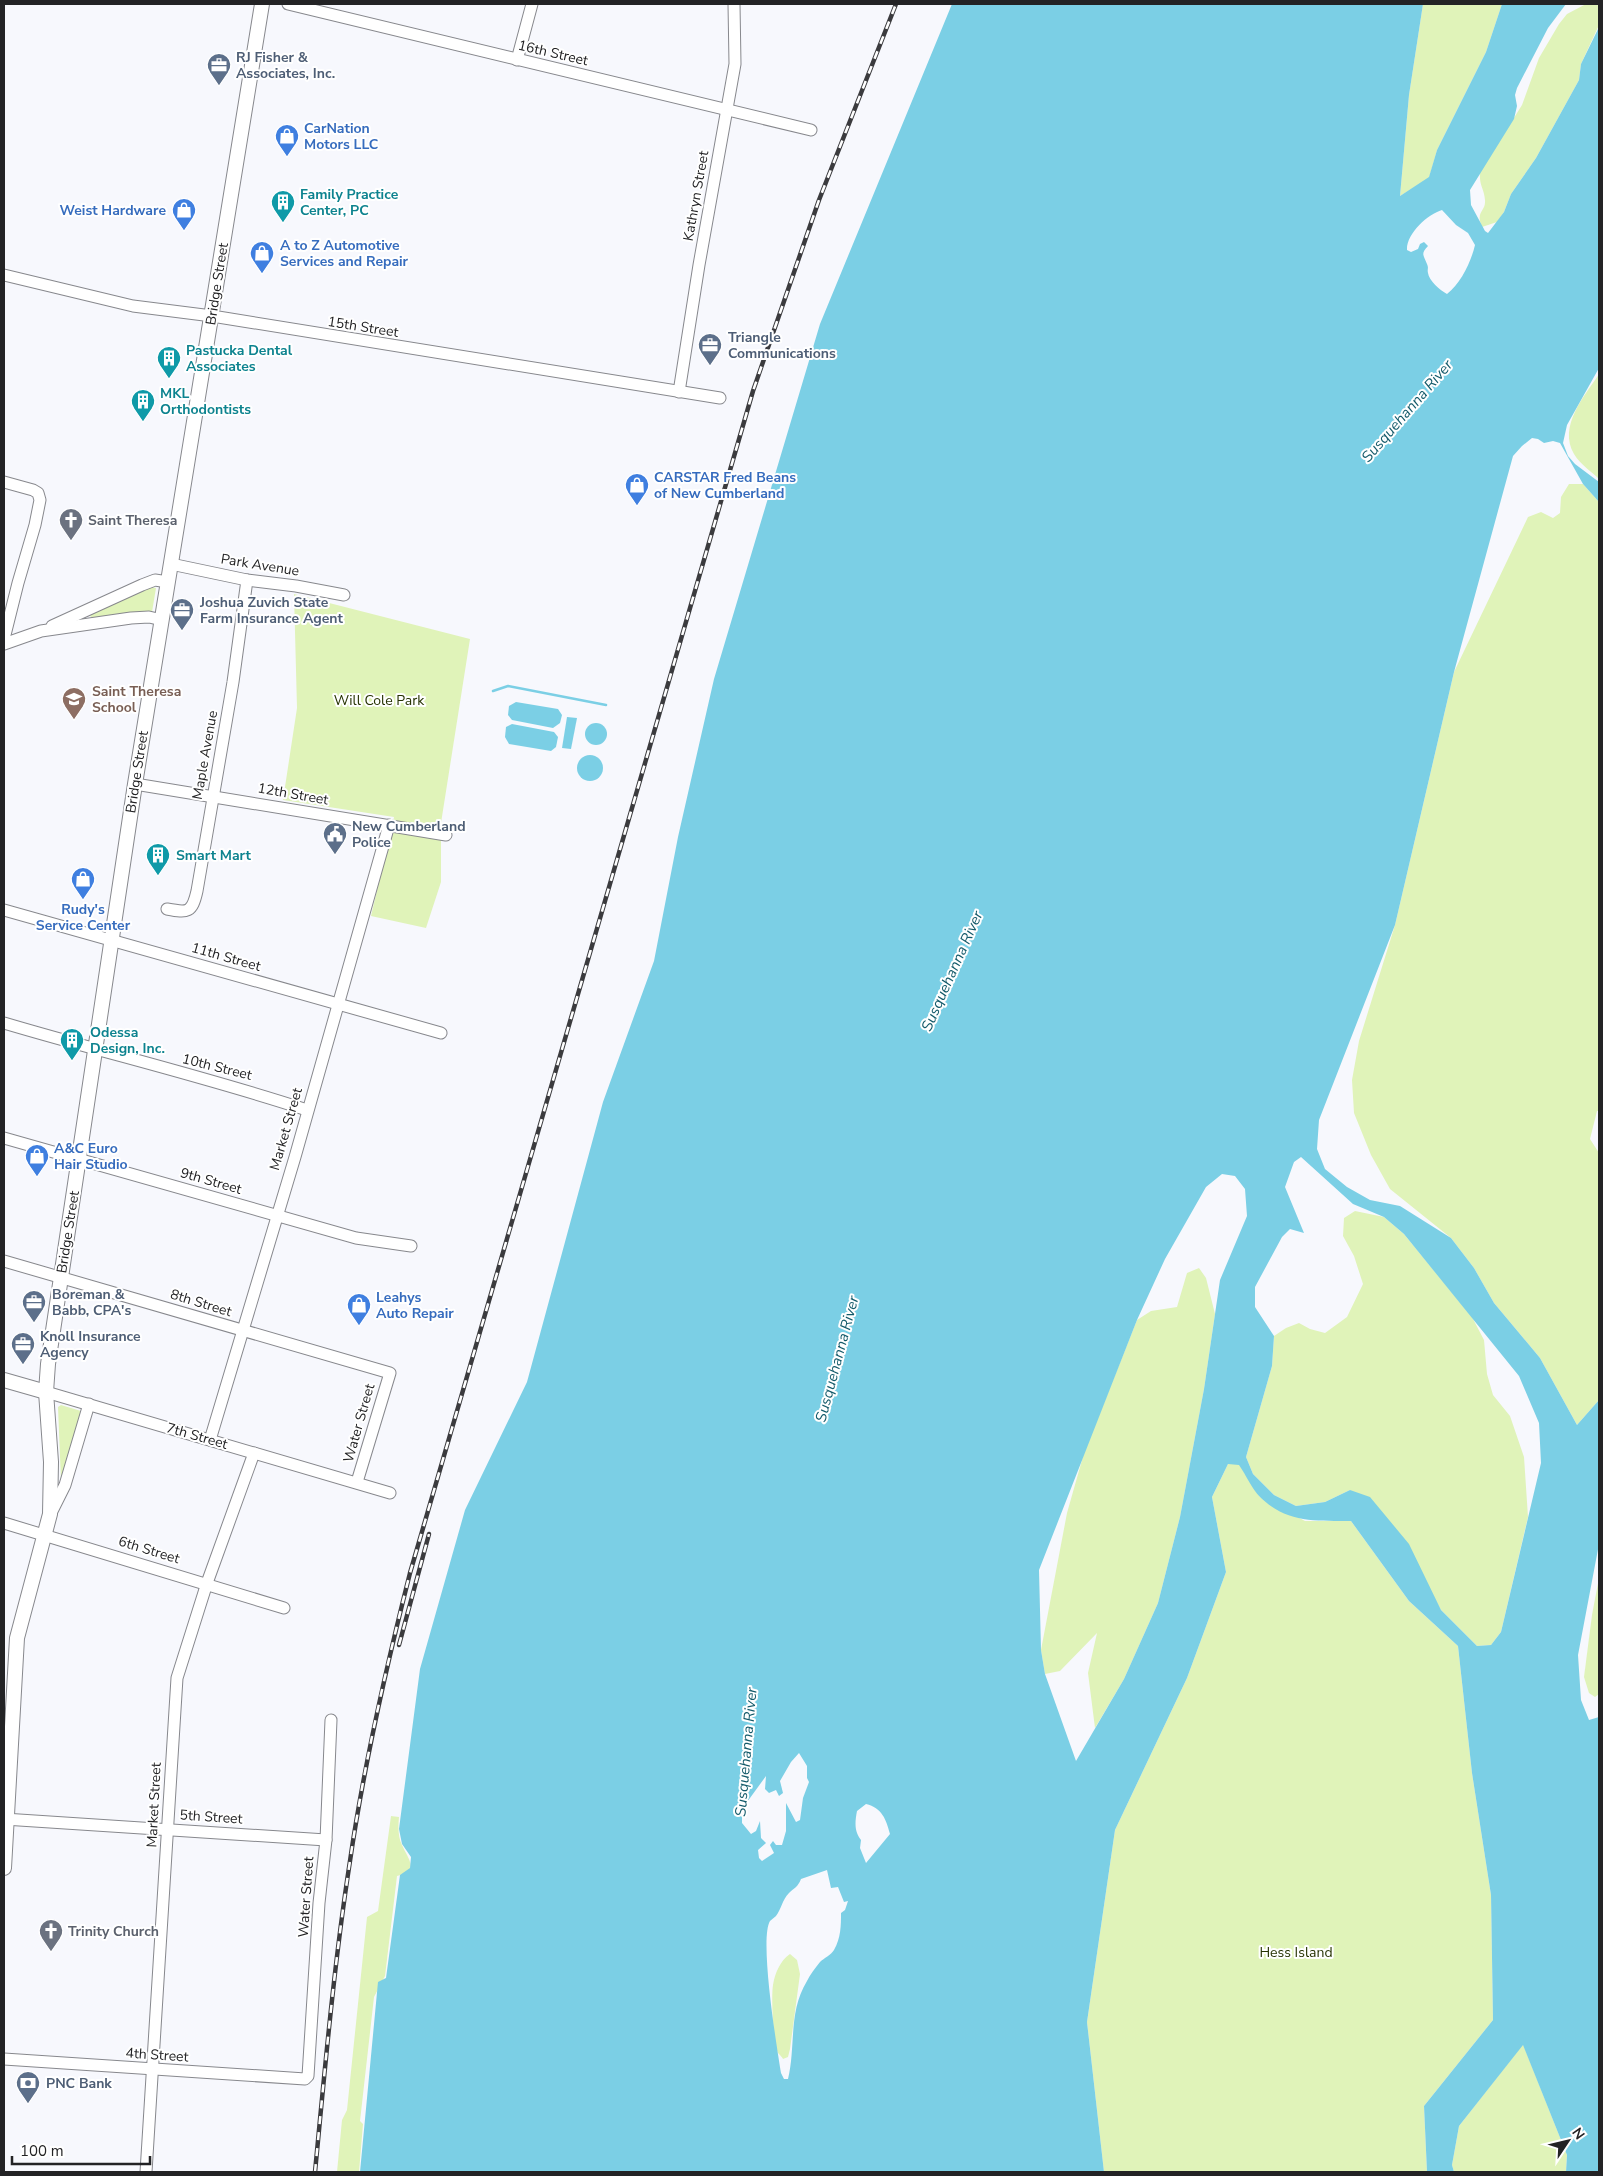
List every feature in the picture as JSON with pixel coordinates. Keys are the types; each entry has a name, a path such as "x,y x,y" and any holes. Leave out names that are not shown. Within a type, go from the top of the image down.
{"main road":[{"name":"Bridge Street","path":"4,1868 5,1819 17,1638 46,1535 50,1514 51,1462 46,1392 61,1278 135,784 262,4"},
{"name":"7th Street","path":"4,1380 46,1392"}],"street":[{"name":"16th Street","path":"288,4 811,130"},
{"path":"517,60 532,4"},
{"name":"Kathryn Street","path":"679,392 735,64 734,4"},
{"name":"15th Street","path":"4,275 133,306 212,316 720,398"},
{"path":"4,482 24,486 40,496 40,506 4,639"},
{"name":"Park Avenue","path":"171,564 247,580 296,586 344,595"},
{"path":"4,644 41,631 107,599 155,580 168,582"},
{"name":"Maple Avenue","path":"167,909 186,912 194,904 233,682 247,580"},
{"path":"41,631 138,617 162,620"},
{"name":"12th Street","path":"135,784 446,835"},
{"name":"Market Street","path":"210,1440 338,1005 388,825"},
{"name":"11th Street","path":"4,910 440,1033"},
{"name":"10th Street","path":"4,1023 255,1093 307,1110"},
{"name":"9th Street","path":"4,1138 80,1158 356,1238 411,1246"},
{"name":"8th Street","path":"4,1261 242,1332 390,1373"},
{"name":"Water Street","path":"357,1482 390,1373"},
{"name":"7th Street","path":"46,1392 390,1493"},
{"name":"Bridge Street","path":"50,1514 65,1485 89,1404"},
{"name":"Market Street","path":"146,2172 177,1678 207,1583 254,1453"},
{"name":"6th Street","path":"4,1523 207,1583 284,1608"},
{"name":"Water Street","path":"308,2076 319,1903 326,1840 331,1720"},
{"name":"5th Street","path":"5,1819 326,1840"},
{"name":"4th Street","path":"4,2059 305,2079 308,2076"}],"green space":[{"path":"1423,4 1502,4 1486,52 1437,150 1429,178 1400,196 1409,95"},
{"path":"1586,4 1599,4 1599,25 1581,64 1579,80 1536,158 1511,194 1504,212 1497,222 1482,227 1480,215 1485,200 1480,181 1480,172 1522,105 1539,58 1559,24 1567,14"},
{"path":"1599,374 1599,479 1574,454 1569,433 1571,422 1580,402"},
{"path":"1569,484 1583,484 1599,502 1599,1111 1597,1111 1590,1139 1599,1153 1599,1400 1577,1425 1540,1358 1494,1303 1474,1268 1451,1238 1390,1189 1371,1155 1354,1113 1352,1080 1359,1041 1395,925 1454,672 1528,517 1541,512 1553,518 1560,513 1561,497"},
{"path":"151,587 156,588 152,612 94,619 90,616 91,611"},
{"name":"Will Cole Park","path":"294,594 470,639 441,823 441,882 426,928 371,916 394,817 283,800 297,708"},
{"path":"1355,1211 1384,1217 1404,1234 1472,1317 1484,1340 1487,1374 1493,1395 1510,1416 1524,1457 1528,1517 1501,1632 1491,1645 1477,1646 1441,1610 1427,1584 1350,1490 1325,1502 1296,1506 1274,1495 1253,1474 1246,1457 1272,1366 1274,1336 1286,1328 1299,1323 1310,1329 1325,1333 1347,1317 1363,1284 1354,1256 1343,1236 1344,1218"},
{"path":"1199,1268 1206,1278 1215,1314 1204,1389 1180,1517 1158,1603 1124,1679 1095,1728 1088,1673 1097,1633 1060,1671 1045,1674 1041,1650 1067,1513 1084,1453 1137,1320 1151,1311 1177,1307 1187,1273"},
{"path":"61,1405 81,1411 61,1481 58,1407"},
{"name":"Hess Island","path":"1228,1464 1239,1464 1260,1497 1305,1521 1351,1521 1409,1601 1458,1646 1472,1773 1491,1895 1493,2020 1424,2106 1427,2172 1104,2172 1087,2022 1115,1830 1187,1678 1226,1572 1212,1497"},
{"path":"1599,1578 1599,1694 1595,1697 1589,1693 1584,1677"},
{"path":"391,1816 399,1817 400,1839 409,1859 410,1867 404,1874 397,1876 385,1976 374,1997 360,2121 363,2124 359,2172 337,2172 342,2120 347,2110 367,1917 378,1911"},
{"path":"790,1954 797,1960 800,1974 790,2049 788,2057 783,2059 776,2047 772,1991 778,1968"},
{"path":"1523,2044 1567,2155 1566,2172 1454,2172 1452,2165 1459,2126"}],"water":[{"name":"Susquehanna River","path":"952,4 1423,4 1409,95 1400,196 1429,177 1437,150 1486,52 1502,4 1566,4 1548,28 1517,88 1515,95 1517,106 1514,119 1470,190 1471,205 1485,231 1488,233 1504,212 1511,194 1536,158 1579,80 1581,64 1599,27 1599,368 1567,425 1563,443 1568,456 1575,464 1599,482 1599,502 1583,484 1560,443 1553,441 1544,443 1532,438 1513,456 1454,672 1395,925 1319,1120 1317,1149 1325,1169 1347,1187 1370,1200 1400,1206 1451,1238 1474,1268 1494,1303 1540,1358 1577,1425 1599,1400 1599,1544 1578,1655 1581,1700 1589,1720 1599,1717 1599,2172 1566,2172 1567,2155 1523,2045 1459,2126 1452,2165 1454,2172 1427,2172 1424,2106 1493,2020 1491,1895 1472,1773 1458,1646 1409,1601 1351,1521 1303,1519 1281,1512 1260,1497 1239,1465 1228,1464 1212,1497 1226,1572 1187,1678 1115,1830 1087,2022 1104,2172 360,2172 378,1982 386,1978 400,1875 410,1868 411,1857 402,1844 399,1829 420,1669 465,1510 527,1382 603,1102 654,961 678,837 714,679 820,324","holes":["1442,210 1456,225 1468,233 1475,245 1465,272 1447,294 1430,279 1428,266 1423,255 1428,246 1424,242 1420,244 1418,249 1411,252 1407,250 1414,231 1436,212","1301,1157 1353,1204 1384,1217 1404,1234 1519,1376 1539,1423 1541,1463 1501,1632 1491,1645 1477,1646 1441,1610 1409,1544 1370,1497 1350,1490 1325,1502 1296,1506 1274,1495 1253,1474 1246,1457 1272,1366 1274,1336 1255,1307 1255,1287 1282,1237 1290,1229 1304,1233 1285,1187 1294,1162","1222,1174 1235,1176 1245,1189 1247,1216 1220,1280 1204,1389 1180,1517 1158,1603 1124,1679 1076,1761 1045,1674 1041,1650 1039,1570 1137,1320 1165,1259 1206,1187","799,1753 807,1766 809,1782 803,1798 800,1820 796,1822 786,1803 786,1831 782,1845 776,1845 773,1841 770,1845 774,1853 762,1861 759,1858 758,1850 766,1843 761,1838 760,1821 756,1831 751,1834 742,1823 742,1809 766,1776 765,1789 769,1793 776,1790 779,1796 783,1793 780,1781 791,1762","866,1804 880,1811 890,1834 866,1863 860,1848 861,1840 856,1830 857,1811","827,1870 831,1888 838,1887 844,1902 848,1901 845,1910 841,1913 841,1927 834,1950 816,1967 801,1993 795,2017 788,2079 784,2079 781,2073 770,1994 767,1932 770,1921 778,1914 787,1896 801,1879"]},
{"path":"516,702 558,709 562,715 560,723 553,728 512,720 508,715 509,706"},
{"path":"567,717 577,718 571,749 562,748"},
{"path":"596,723 604,726 607,734 604,742 596,745 588,742 585,734 588,726"},
{"path":"512,724 554,732 558,737 556,747 551,751 509,744 505,737 506,727"},
{"path":"590,755 599,759 603,768 599,777 590,781 581,777 577,768 581,759"}],"waterway":[{"path":"493,691 508,686 606,705"}],"railway":[{"path":"315,2172 344,1900 376,1716 410,1573 753,391 819,200 896,4"},
{"path":"399,1645 429,1534"}],"place":[{"name":"RJ Fisher & Associates, Inc.","path":"219,86"},
{"name":"CarNation Motors LLC","path":"287,157"},
{"name":"Family Practice Center, PC","path":"283,223"},
{"name":"Weist Hardware","path":"184,231"},
{"name":"A to Z Automotive Services and Repair","path":"262,274"},
{"name":"Triangle Communications","path":"710,366"},
{"name":"Pastucka Dental Associates","path":"169,379"},
{"name":"MKL Orthodontists","path":"143,422"},
{"name":"CARSTAR Fred Beans of New Cumberland","path":"637,506"},
{"name":"Saint Theresa","path":"71,541"},
{"name":"Joshua Zuvich State Farm Insurance Agent","path":"182,631"},
{"name":"Saint Theresa School","path":"74,720"},
{"name":"New Cumberland Police","path":"335,855"},
{"name":"Smart Mart","path":"158,876"},
{"name":"Rudy's Service Center","path":"83,900"},
{"name":"Odessa Design, Inc.","path":"72,1061"},
{"name":"A&C Euro Hair Studio","path":"37,1177"},
{"name":"Boreman & Babb, CPA's","path":"34,1323"},
{"name":"Leahys Auto Repair","path":"359,1326"},
{"name":"Knoll Insurance Agency","path":"23,1365"},
{"name":"Trinity Church","path":"51,1952"},
{"name":"PNC Bank","path":"28,2104"}]}
